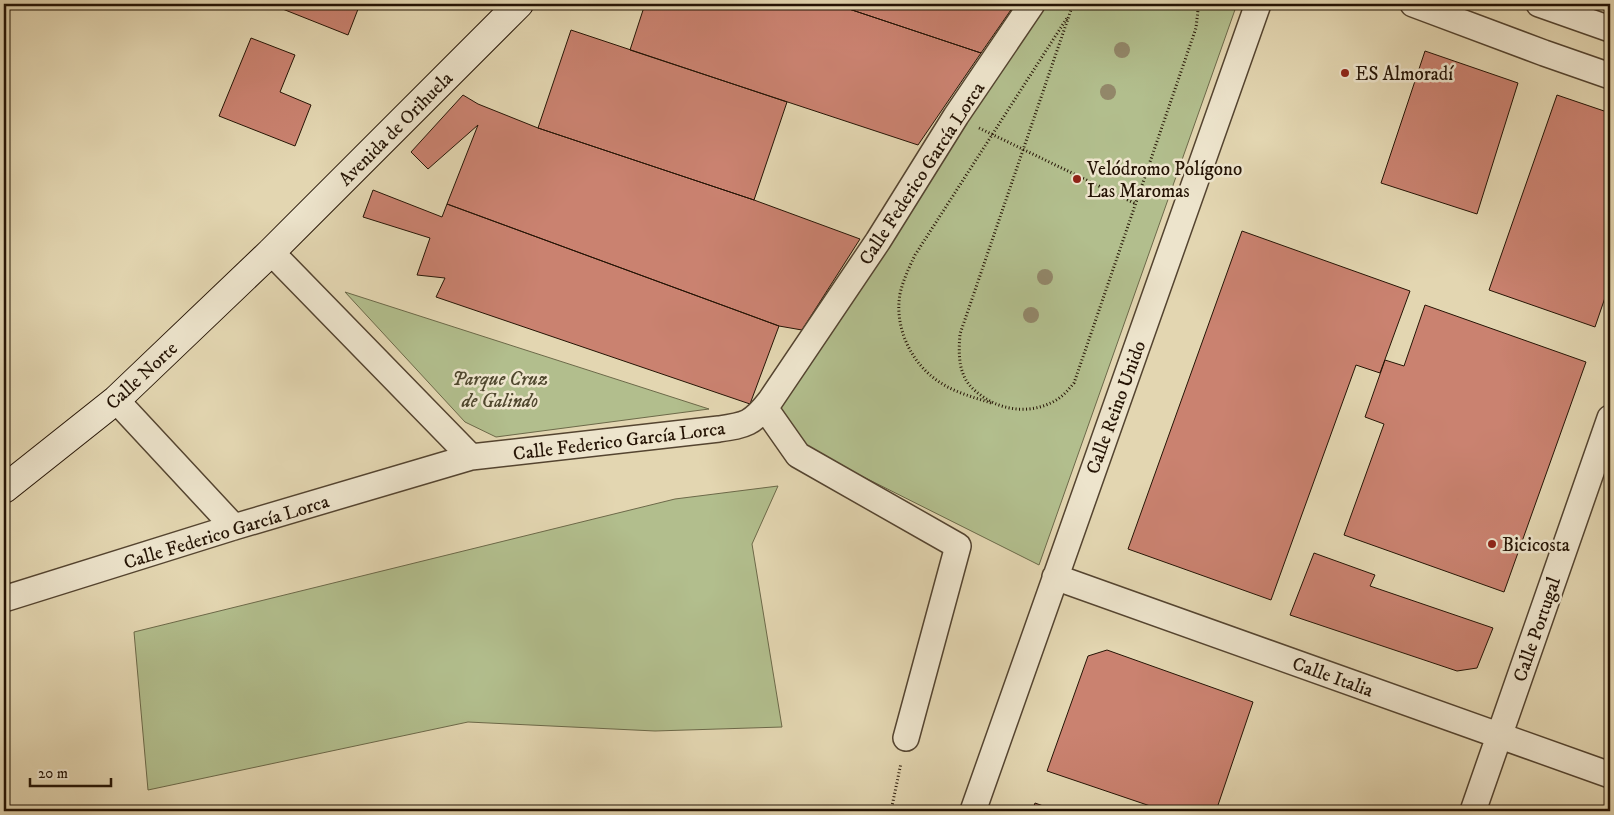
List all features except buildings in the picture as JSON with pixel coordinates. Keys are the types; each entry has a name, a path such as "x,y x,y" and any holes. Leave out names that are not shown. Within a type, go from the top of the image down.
{"main road":[{"name":"Avenida de Orihuela","path":"271,252 518,4"},
{"name":"Calle Norte","path":"4,489 116,400 271,252"}],"street":[{"name":"Calle Federico García Lorca","path":"4,599 234,527 471,458 740,426 757,417 765,408 878,240 956,116 1032,4"},
{"name":"Calle Reino Unido","path":"973,811 1258,4"},
{"path":"1413,4 1610,76"},
{"path":"1539,4 1610,29"},
{"path":"271,252 471,458"},
{"path":"116,400 234,527"},
{"path":"765,408 798,455 958,546 906,738"},
{"name":"Calle Portugal","path":"1473,811 1610,418"},
{"name":"Calle Italia","path":"1055,577 1610,775"}],"path":[{"path":"996,404 971,387 963,376 960,360 960,334 1074,4"},
{"path":"1070,13 916,255 904,280 900,295 900,325 914,357 924,370 939,382 963,394 1011,409 1028,410 1058,400 1074,383 1196,28 1198,10 1196,4"},
{"path":"956,116 1136,204"},
{"path":"891,811 906,738"}],"green space":[{"path":"1046,4 1237,4 1039,565 762,426"},
{"name":"Parque Cruz de Galindo","path":"345,292 709,409 496,437 465,422"},
{"path":"778,486 752,544 782,727 655,731 468,722 148,790 134,632 675,499"}],"place":[{"name":"ES Almoradí","path":"1345,73"},
{"name":"Velódromo Polígono Las Maromas","path":"1077,179"},
{"name":"Bicicosta","path":"1492,544"}]}
